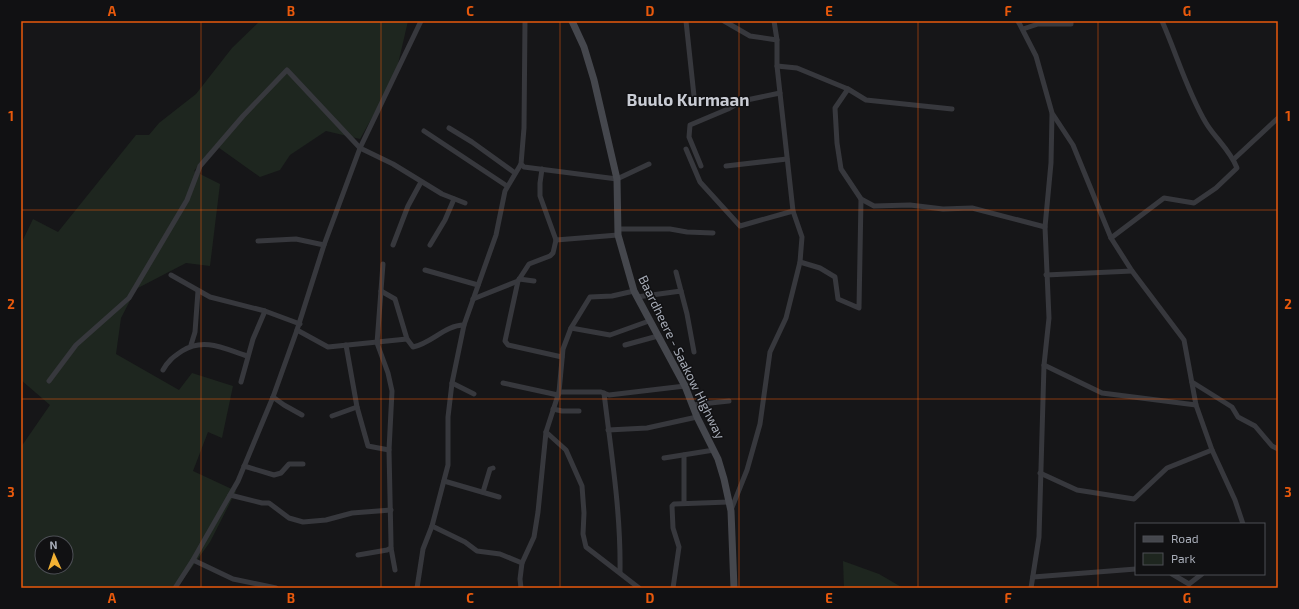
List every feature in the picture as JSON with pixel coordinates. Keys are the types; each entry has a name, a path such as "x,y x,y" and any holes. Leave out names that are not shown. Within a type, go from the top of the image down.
{"main road":[{"name":"Baardheere - Saakow Highway","path":"572,21 584,46 594,80 617,179 618,232 635,294 685,386 697,417 714,450 724,479 731,511 734,588"}],"street":[{"path":"175,588 193,560 230,495 244,466 273,397 298,330 324,245 360,148 421,21"},
{"path":"417,588 423,549 432,526 448,465 448,417 452,383 464,325 496,235 507,186 521,164 524,128 525,21"},
{"path":"686,21 694,96"},
{"path":"724,21 750,36 777,40"},
{"path":"731,511 747,470 760,424 770,352 786,318 800,262 802,237 793,211 777,66 777,40 774,21"},
{"path":"1018,21 1023,28 1036,56 1052,112 1073,145 1111,238 1132,271 1184,340 1196,405 1212,450 1235,500 1243,523"},
{"path":"1023,28 1038,24 1071,24 1071,21"},
{"path":"1111,238 1164,198 1194,204 1216,188 1237,168 1234,160 1206,123 1186,81 1162,21"},
{"path":"777,66 797,68 848,89 866,100 952,109"},
{"path":"49,381 76,345 129,298 187,200 200,166 243,116 287,70 360,148 393,164 421,182 465,203"},
{"path":"848,89 835,108 837,143 841,169 861,199 874,206 910,205 943,209 972,208 1045,227"},
{"path":"701,166 689,137 690,125 728,109 742,101 780,93"},
{"path":"1031,588 1039,537 1044,365 1049,318 1045,227 1051,163 1052,112"},
{"path":"1234,160 1278,118"},
{"path":"449,128 472,142 515,173"},
{"path":"424,131 507,186"},
{"path":"686,149 700,182 740,226 793,211"},
{"path":"726,166 787,159"},
{"path":"521,164 524,167 617,179 649,164"},
{"path":"542,169 540,196 556,240 553,253 529,264 518,280 505,341 508,345 562,358"},
{"path":"393,245 408,206 421,182"},
{"path":"430,245 445,220 454,199"},
{"path":"800,262 820,268 835,277 838,299 859,308 861,199"},
{"path":"556,240 618,232 670,229 687,232 713,233"},
{"path":"258,241 296,239 324,245"},
{"path":"383,264 377,343 388,373 392,391 389,450 391,548 395,570"},
{"path":"425,270 478,285"},
{"path":"1046,275 1132,271"},
{"path":"676,272 686,309 694,352"},
{"path":"171,275 210,297 265,311 300,324"},
{"path":"473,299 518,280 534,281"},
{"path":"191,345 195,332 198,291"},
{"path":"381,291 396,299 407,340 410,345 415,347 431,341 455,325 464,325"},
{"path":"521,588 520,579 522,563 534,537 546,432 558,393 563,349 571,328 590,297 680,291"},
{"path":"241,382 252,339 265,311"},
{"path":"571,328 610,335 649,321"},
{"path":"298,330 328,347 407,340"},
{"path":"626,345 658,336"},
{"path":"163,370 169,360 191,345 208,344 247,356"},
{"path":"346,346 357,407 368,446 389,450"},
{"path":"1044,365 1102,393 1196,405"},
{"path":"1192,382 1232,407 1238,417 1255,426 1272,446 1278,449"},
{"path":"452,383 474,394"},
{"path":"503,383 558,393 609,394 623,394 685,386"},
{"path":"604,393 613,479 619,507 620,572"},
{"path":"273,397 291,410 302,415"},
{"path":"692,405 729,401"},
{"path":"332,416 357,407"},
{"path":"553,409 562,411 579,411"},
{"path":"608,430 646,428 697,417"},
{"path":"546,432 566,450 582,486 584,514 583,534 586,546 620,572 636,587"},
{"path":"664,458 714,450"},
{"path":"1040,473 1077,490 1134,499 1167,468 1212,450"},
{"path":"684,455 684,503"},
{"path":"244,466 274,475 281,473 289,464 303,464"},
{"path":"483,492 490,469 493,468"},
{"path":"444,481 499,497"},
{"path":"230,495 262,504 269,503 289,518 303,522 326,520 352,513 391,510"},
{"path":"674,588 679,547 673,528 672,508 674,504 729,502"},
{"path":"432,526 465,542 477,551 500,554 522,563"},
{"path":"358,555 380,552 391,548"},
{"path":"193,560 233,579 276,588"},
{"path":"1033,577 1135,569"},
{"path":"1174,575 1189,584 1201,575"}],"green space":[{"path":"260,21 408,21 395,77 360,139 326,131 290,155 280,170 260,177 215,145 194,171 220,184 210,266 186,263 136,289 121,318 116,354 179,390 192,373 233,386 222,438 208,432 193,471 236,491 210,542 177,588 21,588 21,447 50,405 21,380 21,244 33,219 58,232 136,135 149,135 159,123 196,94 232,48"},
{"path":"843,561 879,574 903,588 844,588"}],"district":[{"name":"Buulo Kurmaan","path":"688,99"}]}
